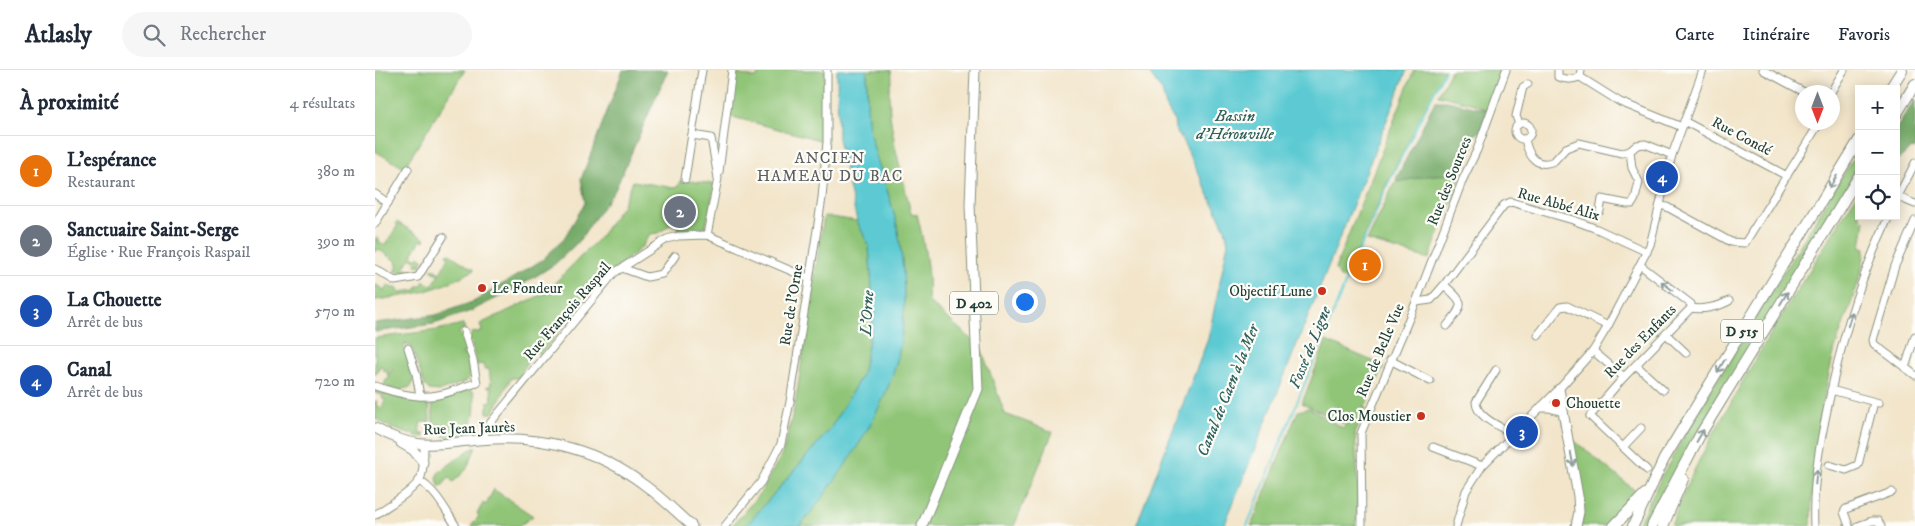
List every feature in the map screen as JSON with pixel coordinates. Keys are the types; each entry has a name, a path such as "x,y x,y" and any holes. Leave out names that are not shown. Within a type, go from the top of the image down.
{"highway":[{"path":"1893,85 1902,70"},
{"path":"1900,108 1915,84"},
{"name":"D 515","path":"1633,526 1664,459 1855,147"},
{"name":"D 515","path":"1652,526 1691,452 1855,183"},
{"path":"1663,526 1690,464 1691,452"},
{"path":"1614,526 1649,490"}],"main road":[{"name":"D 402","path":"922,526 978,389 970,205 975,70"},
{"path":"1559,389 1578,496 1579,512 1577,526"},
{"path":"1542,407 1563,411"},
{"name":"Rue Jean Jaurès","path":"375,428 411,443 424,445 483,439 515,439 569,447 595,456 640,481 692,526"},
{"path":"388,435 413,450 423,462"}],"street":[{"path":"685,178 702,70"},
{"path":"707,235 718,178 732,70"},
{"name":"Rue de l'Orne","path":"725,526 761,482 779,450 790,402 824,182 827,70"},
{"name":"Rue des Sources","path":"1416,302 1463,179 1477,150 1506,70"},
{"path":"1557,70 1557,77 1565,80 1570,80 1581,73"},
{"path":"1456,526 1466,491 1482,466 1559,389 1593,351 1608,326 1648,250 1672,155 1703,70"},
{"path":"1763,70 1795,87"},
{"path":"1835,85 1844,70"},
{"name":"Rue Condé","path":"1581,73 1620,102 1683,124 1787,176"},
{"path":"1519,124 1516,116 1523,87 1528,84"},
{"path":"1519,124 1527,124 1530,128 1529,136 1525,139 1516,135 1515,128 1519,124"},
{"path":"1660,205 1737,244 1745,244 1816,130"},
{"path":"692,135 711,138 718,178"},
{"path":"1525,139 1531,158 1542,164 1554,162 1566,148 1572,144 1579,143 1622,153 1645,144 1672,155"},
{"path":"1600,211 1602,199 1632,204 1635,199 1639,182 1632,168 1630,151"},
{"path":"1900,192 1914,166"},
{"path":"375,224 408,169"},
{"path":"375,194 388,203"},
{"path":"1900,199 1915,204"},
{"name":"Rue Abbé Alix","path":"1416,302 1431,300 1504,205 1511,202 1573,220 1648,250"},
{"path":"1814,526 1816,470 1839,352 1874,248 1887,220"},
{"path":"1915,221 1895,266 1873,340 1874,344 1915,375"},
{"name":"Rue François Raspail","path":"483,439 487,428 583,308 614,273 667,238 707,235 808,278"},
{"path":"375,269 395,281 418,277 443,237"},
{"path":"622,268 647,277 661,274 675,256"},
{"path":"1640,265 1691,304 1691,308 1700,310 1729,301"},
{"path":"1444,285 1459,298 1460,302 1460,309 1447,326"},
{"name":"Rue de Belle Vue","path":"1362,526 1360,437 1390,360 1416,302"},
{"path":"1538,336 1560,307 1567,306 1608,326"},
{"name":"Rue des Enfants","path":"1623,447 1590,416 1624,377 1691,308"},
{"path":"375,386 398,393 420,396 444,394 477,383 473,360 464,331"},
{"path":"1666,334 1686,353"},
{"path":"1905,368 1915,336"},
{"path":"408,348 417,373 420,396"},
{"path":"1593,351 1624,377"},
{"path":"1390,360 1430,381"},
{"path":"1636,365 1663,390"},
{"path":"1496,370 1476,402 1476,408 1480,413 1513,434"},
{"path":"1829,466 1846,470 1858,465 1877,403 1831,390"},
{"path":"1641,428 1623,447 1647,470"},
{"path":"375,515 413,488 419,481 424,445"},
{"path":"1433,447 1482,466"},
{"path":"419,481 425,484 432,492 456,526"},
{"path":"1849,526 1844,512 1846,510 1892,492"},
{"path":"1859,526 1875,520 1881,526"}],"green space":[{"path":"376,70 465,70 404,168 375,151"},
{"path":"623,70 668,70 615,190 578,242 555,264 519,287 471,311 434,324 375,332 375,323 436,315 475,301 542,260 563,240 585,203 581,179"},
{"path":"759,70 825,70 823,141 729,116 736,74 757,78"},
{"path":"867,70 891,70 892,79 889,89 890,115 895,146 911,213 917,214 922,236 926,257 928,301 981,348 1005,414 1053,432 1014,526 800,526 865,431 888,387 900,348 904,293 899,238 890,199 870,134 867,110"},
{"path":"1414,70 1445,70 1387,183 1347,279 1341,278 1335,269"},
{"path":"1451,70 1503,70 1487,110 1474,104 1438,95"},
{"path":"1915,100 1915,149 1912,148 1900,158 1900,130 1900,123"},
{"path":"1435,101 1447,101 1487,110 1480,132 1472,136 1470,142 1473,147 1460,174 1432,175 1397,182 1396,179"},
{"path":"1855,156 1855,175 1806,254 1648,526 1637,526 1693,420"},
{"path":"1462,174 1429,259 1367,241 1394,184 1432,175"},
{"path":"681,180 715,184 705,231 679,233 678,226 671,224 659,233 650,234 641,248 604,278 541,354 533,351 519,378 511,378 493,413 487,413 487,406 489,405 487,402 492,401 491,387 486,387 491,385 489,369 484,369 483,364 477,365 470,338 472,333 482,331 480,324 545,293 600,237 622,206 633,181 675,188 680,184"},
{"path":"1855,197 1855,220 1865,221 1861,247 1865,248 1857,287 1835,349 1825,393 1815,459 1811,526 1671,526 1705,450 1776,325"},
{"path":"824,216 857,221 869,246 874,315 862,375 830,429 746,526 732,526 761,492 783,452 795,405"},
{"path":"397,222 425,239 424,241 421,240 412,255 417,259 419,256 424,260 420,266 415,264 417,261 411,258 404,268 414,273 405,276 404,271 395,271 398,266 397,262 378,249 375,252 376,237 380,240 379,242 385,245 398,225 396,224"},
{"path":"448,253 474,270 426,291 375,300 375,284 384,290 387,285 392,288 398,288 399,292 417,290 417,286 421,286 424,281 432,286 439,275 431,270 432,268 440,273 449,257 446,255"},
{"path":"463,324 465,329 459,331 467,352 462,353 463,355 468,354 471,368 471,375 467,381 441,391 429,390 424,384 411,344 407,345 406,342 404,347 414,376 411,387 399,390 384,386 386,379 389,379 390,376 387,375 388,372 380,366 377,373 375,373 375,338 437,330"},
{"path":"1326,341 1384,366 1367,404 1363,407 1366,408 1355,433 1358,487 1356,526 1251,526 1298,411 1309,408 1343,428 1346,425 1302,403"},
{"path":"469,389 474,392 475,402 473,419 469,430 466,434 443,437 444,428 447,426 433,422 432,401"},
{"path":"375,391 429,402 430,420 429,422 421,422 419,433 424,434 424,437 391,428 375,418 375,401 377,401 376,405 382,408 385,399 382,398 383,396 375,393"},
{"path":"1571,438 1638,493 1606,526 1581,526 1583,507"},
{"path":"476,447 466,470 453,482 449,478 440,488 437,479 438,473"},
{"path":"494,489 533,516 519,526 471,526 479,516 477,514 483,503 486,505"}],"water":[{"path":"837,70 867,70 867,110 870,134 890,199 899,238 904,293 900,347 888,386 868,429 828,489 800,526 746,526 830,429 862,375 874,315 869,246 857,221 838,139"},
{"path":"1147,70 1407,70 1224,526 1136,526 1208,339 1228,243 1225,229 1183,141 1175,129 1174,120 1166,106 1162,91"}],"waterway":[{"name":"Fossé de Ligne","path":"1247,526 1347,279 1388,184 1445,70"}],"place":[{"name":"Canal","path":"1662,177"},
{"name":"Sanctuaire Saint-Serge","path":"680,212"},
{"name":"L’espérance","path":"1365,265"},
{"name":"Le Fondeur","path":"482,288"},
{"name":"Objectif Lune","path":"1322,291"},
{"name":"Chouette","path":"1556,403"},
{"name":"Clos Moustier","path":"1421,416"},
{"name":"La Chouette","path":"1522,432"}],"district":[{"name":"ANCIEN HAMEAU DU BAC","path":"830,166"}],"water label":[{"name":"Bassin d'Hérouville","path":"1235,124"},
{"name":"L'Orne","path":"866,313"},
{"name":"Canal de Caen à la Mer","path":"1227,390"}]}
